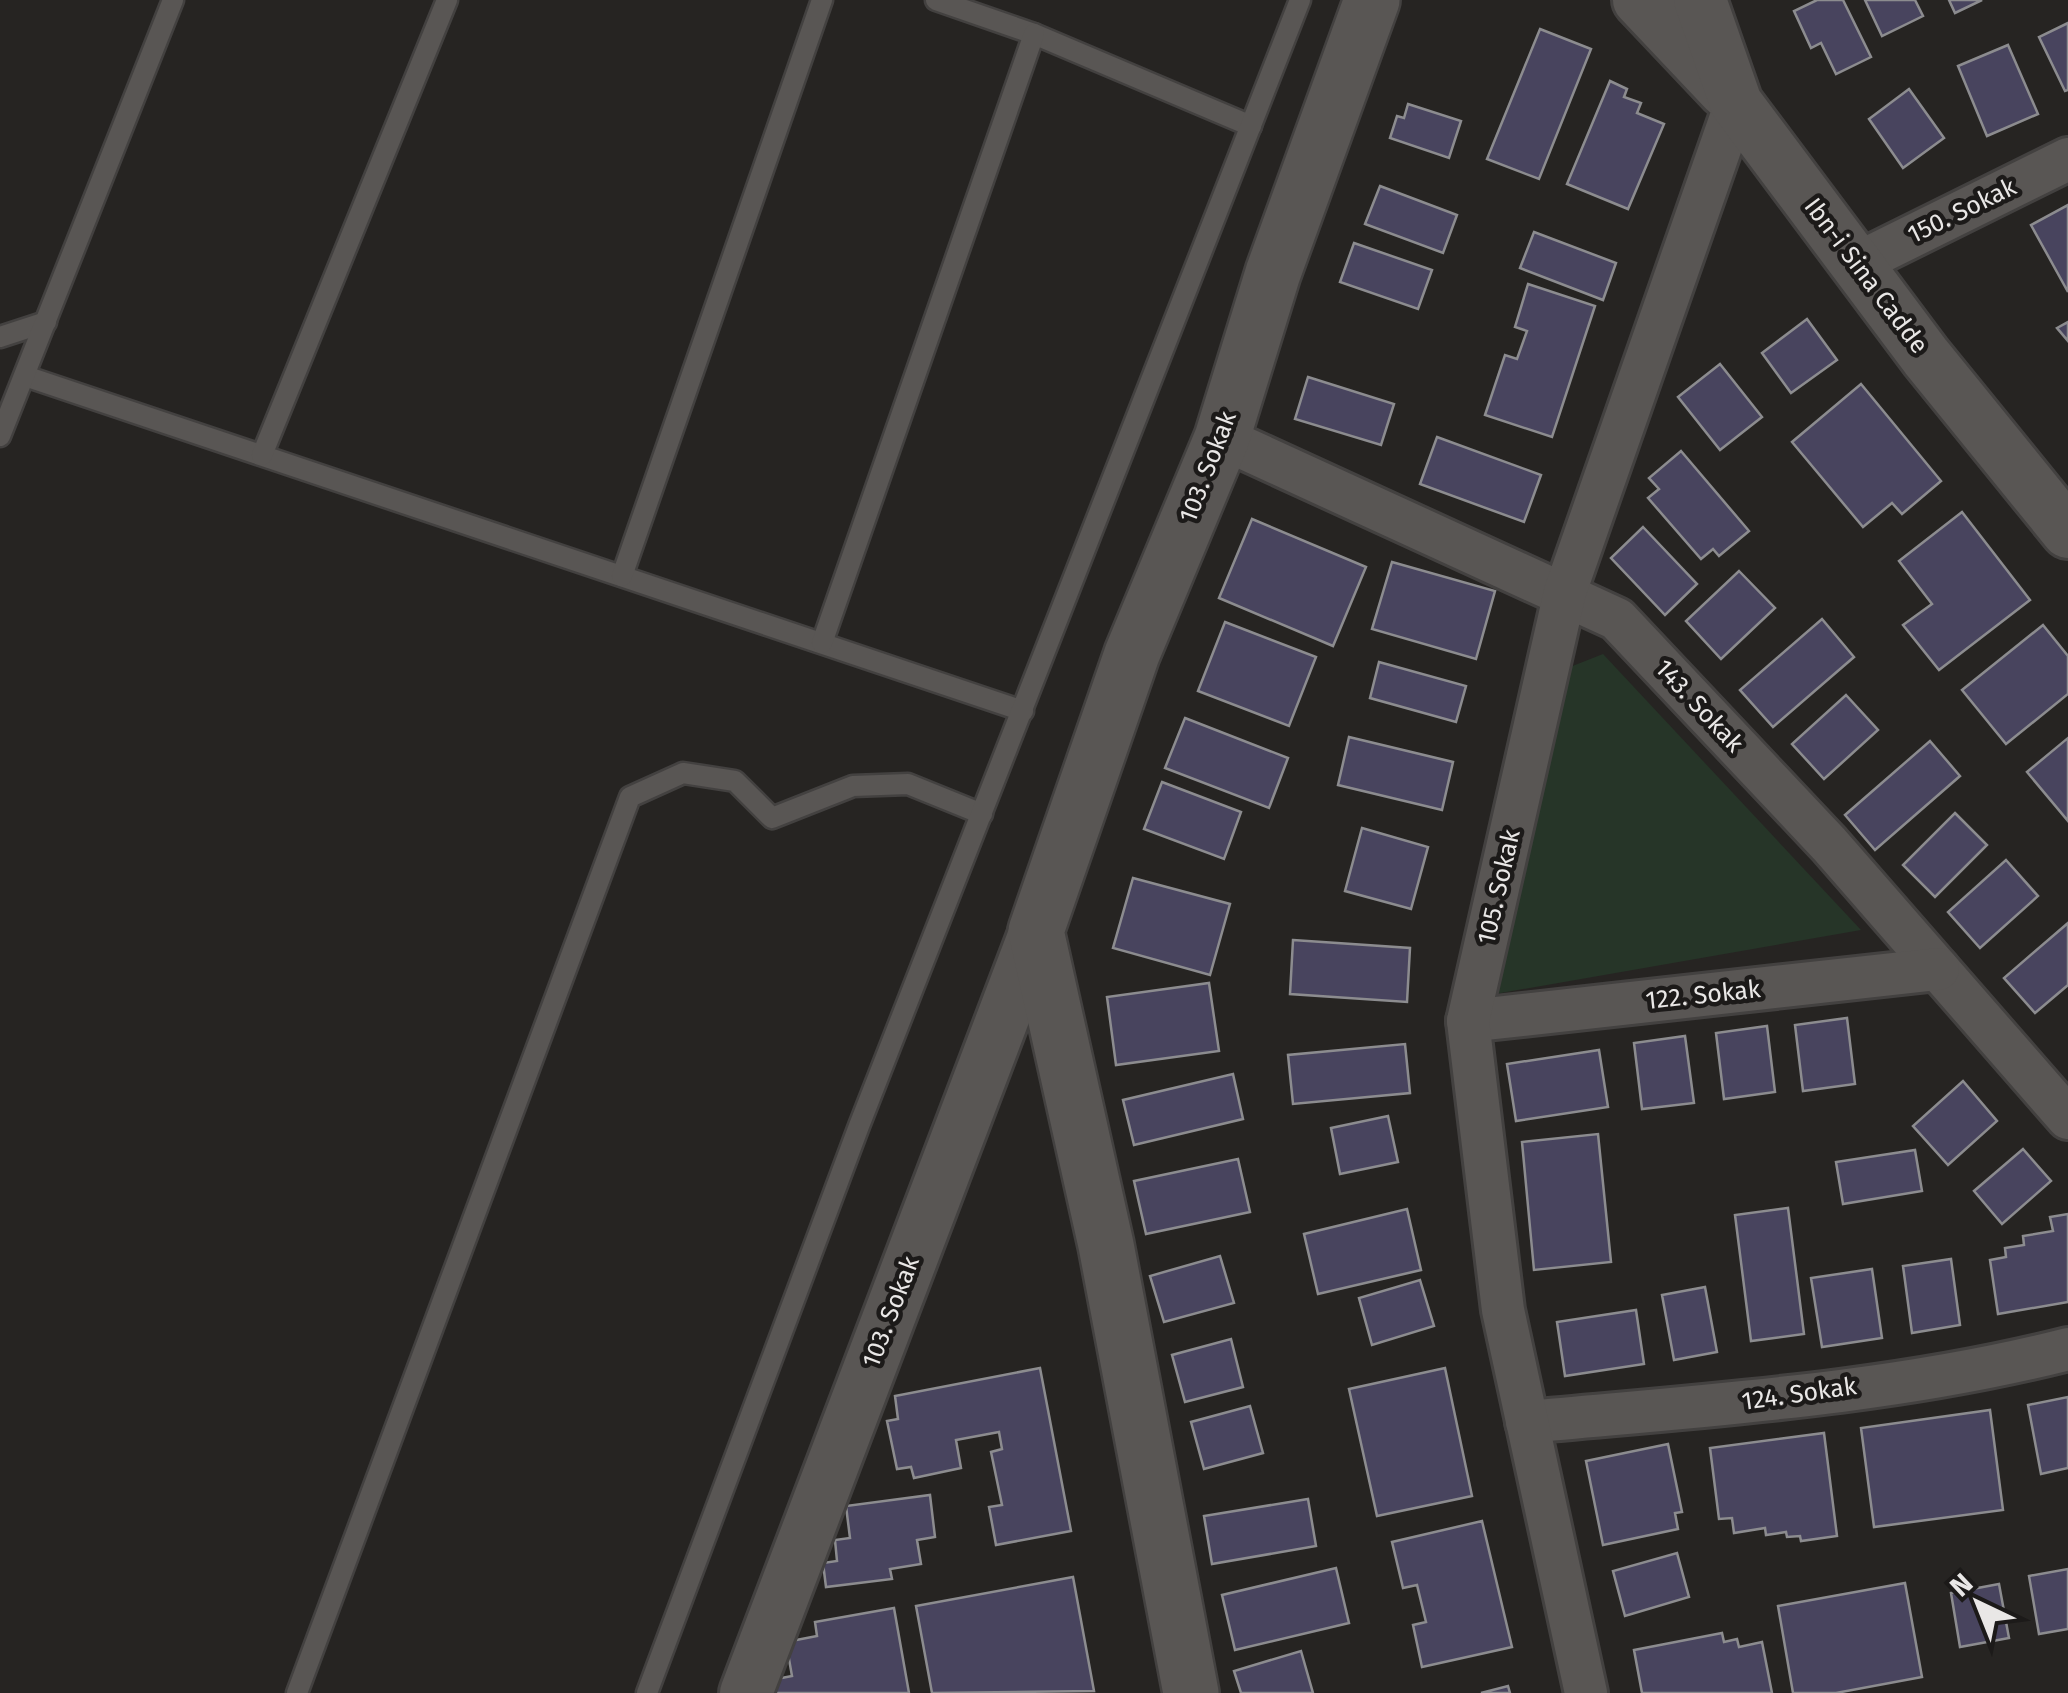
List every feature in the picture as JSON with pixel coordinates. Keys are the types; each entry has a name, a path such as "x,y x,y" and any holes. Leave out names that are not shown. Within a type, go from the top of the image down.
{"main road":[{"name":"103. Sokak","path":"1036,931 1132,654 1222,438 1273,274 1372,0"},
{"path":"1036,931 1106,1245 1190,1693"}],"street":[{"path":"1639,0 1736,103"},
{"name":"Ibn-i Sina Cadde","path":"1707,3 1736,103 1856,264 2063,519"},
{"name":"105. Sokak","path":"1586,1693 1503,1310 1468,1021 1565,592 1736,103"},
{"name":"150. Sokak","path":"1856,264 2068,159"},
{"name":"143. Sokak","path":"1222,438 1617,619 1829,844 2068,1118"},
{"name":"103. Sokak","path":"746,1693 1036,931"},
{"name":"122. Sokak","path":"1468,1021 1938,969"},
{"name":"124. Sokak","path":"1527,1422 1771,1400 2024,1360 2068,1349"}],"lane":[{"path":"0,436 173,0"},
{"path":"262,455 448,0"},
{"path":"622,576 822,0"},
{"path":"936,0 1034,34 1251,126"},
{"path":"647,1693 845,1162 1300,0"},
{"path":"822,643 1034,34"},
{"path":"0,337 46,322"},
{"path":"25,376 1024,711"},
{"path":"297,1693 630,797 683,773 735,781 772,818 853,786 908,784 982,814"}],"green space":[{"path":"1603,654 1861,930 1489,995 1570,667"}],"building":[{"path":"1817,0 1843,0 1871,57 1836,74 1821,43 1811,48 1794,11"},
{"path":"1865,0 1915,0 1923,16 1882,36"},
{"path":"1949,0 1982,0 1955,13"},
{"path":"2068,23 2068,90 2065,91 2039,37"},
{"path":"1540,29 1591,49 1539,179 1487,159"},
{"path":"2008,45 2038,114 1987,136 1958,66"},
{"path":"1610,81 1627,89 1624,97 1641,103 1637,113 1664,124 1628,209 1567,184"},
{"path":"1909,89 1944,138 1903,168 1869,119"},
{"path":"1408,104 1461,121 1449,158 1390,138 1397,116 1404,118"},
{"path":"1380,186 1457,215 1443,253 1365,224"},
{"path":"2068,205 2068,292 2031,225"},
{"path":"1534,232 1616,263 1603,300 1520,268"},
{"path":"1354,243 1432,270 1418,309 1340,282"},
{"path":"1528,284 1595,306 1552,437 1485,415 1505,355 1517,359 1527,331 1515,327"},
{"path":"1807,319 1837,360 1791,393 1762,353"},
{"path":"2068,322 2068,341 2057,328"},
{"path":"1720,364 1762,417 1720,450 1678,397"},
{"path":"1308,377 1394,404 1381,445 1295,419"},
{"path":"1861,384 1941,481 1902,514 1892,503 1863,527 1792,442"},
{"path":"1437,437 1541,475 1524,522 1420,484"},
{"path":"1681,451 1749,531 1719,556 1713,549 1701,559 1648,498 1659,489 1649,478"},
{"path":"1962,512 2030,600 1939,670 1903,625 1932,604 1899,561"},
{"path":"1252,519 1366,567 1333,646 1219,598"},
{"path":"1643,527 1697,584 1665,615 1611,558"},
{"path":"1392,562 1495,591 1476,659 1372,629"},
{"path":"1739,571 1775,608 1721,659 1686,621"},
{"path":"1822,619 1854,657 1773,727 1740,690"},
{"path":"1225,622 1316,657 1289,726 1198,691"},
{"path":"2043,625 2068,656 2068,694 2006,744 1962,690"},
{"path":"1379,662 1466,686 1456,722 1370,698"},
{"path":"1846,695 1878,730 1824,779 1792,744"},
{"path":"1185,718 1288,758 1269,808 1165,768"},
{"path":"1349,737 1453,762 1442,810 1338,785"},
{"path":"2068,738 2068,821 2027,772"},
{"path":"1930,741 1960,776 1875,850 1845,815"},
{"path":"1162,782 1241,812 1224,859 1144,829"},
{"path":"1955,813 1987,845 1935,897 1903,865"},
{"path":"1362,828 1428,847 1411,909 1345,891"},
{"path":"2006,860 2038,896 1980,948 1948,912"},
{"path":"1133,878 1230,904 1210,975 1113,948"},
{"path":"2068,923 2068,985 2035,1013 2004,978"},
{"path":"1293,940 1410,948 1407,1002 1290,994"},
{"path":"1209,983 1219,1051 1116,1065 1107,997"},
{"path":"1847,1018 1855,1084 1803,1091 1795,1025"},
{"path":"1767,1026 1775,1092 1724,1099 1716,1033"},
{"path":"1685,1036 1694,1103 1642,1109 1634,1043"},
{"path":"1405,1044 1410,1093 1293,1104 1288,1055"},
{"path":"1599,1050 1608,1107 1516,1121 1507,1064"},
{"path":"1233,1074 1243,1119 1134,1145 1123,1100"},
{"path":"1963,1081 1997,1121 1948,1165 1913,1126"},
{"path":"1388,1116 1398,1162 1340,1174 1331,1128"},
{"path":"1598,1134 1611,1262 1534,1270 1522,1142"},
{"path":"2023,1149 2051,1181 2002,1224 1974,1191"},
{"path":"1915,1150 1922,1191 1843,1204 1836,1162"},
{"path":"1238,1159 1250,1212 1146,1234 1134,1181"},
{"path":"1788,1208 1804,1334 1751,1341 1735,1215"},
{"path":"1407,1209 1421,1270 1318,1294 1304,1234"},
{"path":"2068,1214 2068,1302 1998,1314 1990,1260 2006,1257 2005,1248 2024,1245 2023,1236 2053,1231 2050,1217"},
{"path":"1220,1256 1234,1303 1164,1322 1150,1276"},
{"path":"1951,1259 1960,1325 1912,1333 1903,1266"},
{"path":"1872,1269 1882,1338 1822,1347 1811,1278"},
{"path":"1420,1280 1434,1326 1372,1345 1359,1298"},
{"path":"1705,1287 1717,1352 1674,1360 1662,1295"},
{"path":"1636,1310 1644,1364 1565,1376 1557,1322"},
{"path":"1231,1339 1243,1387 1185,1402 1172,1355"},
{"path":"1040,1368 1071,1531 996,1545 989,1507 1002,1505 991,1452 1002,1449 999,1432 956,1440 961,1468 914,1478 911,1467 897,1469 887,1421 898,1419 895,1396"},
{"path":"1445,1368 1472,1496 1377,1516 1349,1389"},
{"path":"2068,1397 2068,1468 2041,1474 2028,1405"},
{"path":"1250,1406 1263,1453 1204,1469 1191,1422"},
{"path":"1990,1410 2003,1510 1874,1527 1861,1428"},
{"path":"1824,1433 1837,1536 1801,1541 1800,1536 1787,1537 1786,1532 1766,1535 1765,1528 1734,1533 1732,1518 1719,1519 1710,1448"},
{"path":"1668,1444 1682,1512 1675,1513 1678,1529 1603,1545 1586,1461"},
{"path":"930,1495 935,1537 917,1540 921,1564 890,1569 892,1579 826,1587 823,1563 837,1561 835,1540 850,1538 846,1506"},
{"path":"1308,1499 1316,1546 1212,1564 1204,1516"},
{"path":"1482,1521 1512,1647 1422,1667 1413,1625 1426,1622 1417,1585 1403,1588 1392,1542"},
{"path":"1677,1553 1689,1597 1625,1616 1613,1571"},
{"path":"1336,1568 1349,1623 1235,1650 1222,1595"},
{"path":"2068,1569 2068,1629 2039,1634 2029,1576"},
{"path":"1073,1577 1094,1691 932,1693 916,1606"},
{"path":"1905,1583 1922,1677 1836,1693 1793,1693 1778,1606"},
{"path":"1999,1584 2009,1638 1960,1647 1951,1593"},
{"path":"894,1608 909,1693 773,1693 771,1680 792,1676 786,1642 817,1636 815,1622"},
{"path":"1722,1633 1724,1642 1737,1639 1739,1647 1762,1642 1772,1693 1642,1693 1634,1650"},
{"path":"1301,1651 1313,1693 1241,1693 1234,1671"},
{"path":"1508,1686 1510,1693 1481,1693"}]}
